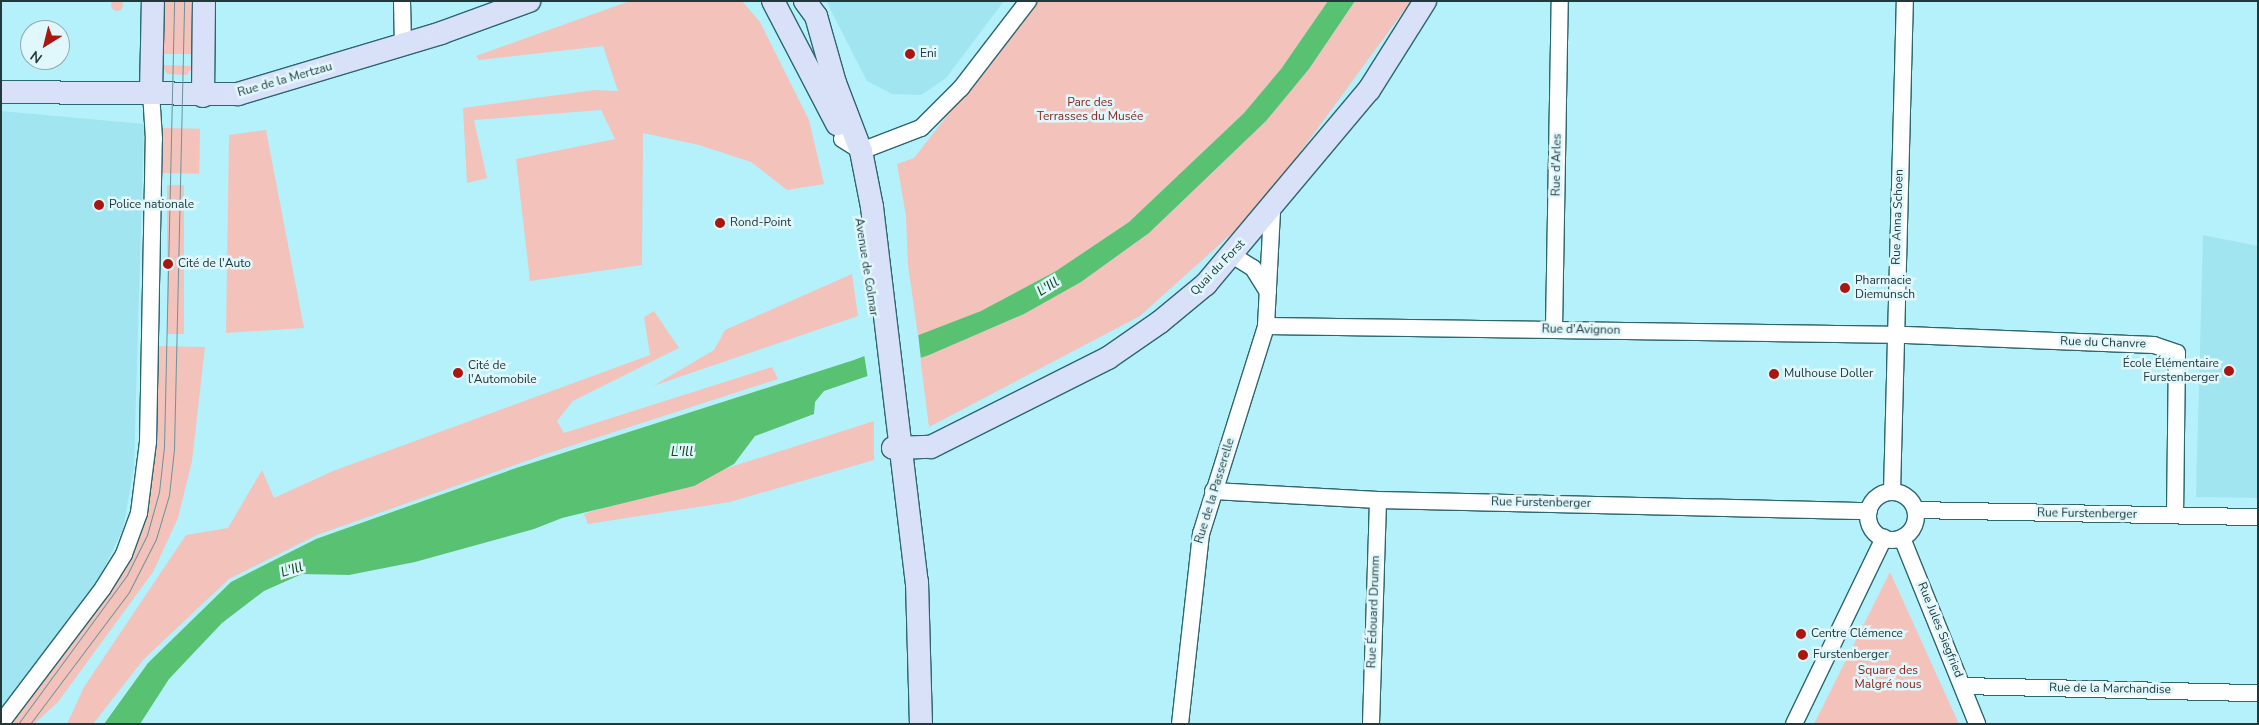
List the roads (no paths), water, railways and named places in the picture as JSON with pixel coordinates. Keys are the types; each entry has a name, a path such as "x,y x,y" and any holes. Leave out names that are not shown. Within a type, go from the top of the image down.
{"main road":[{"path":"151,93 153,1"},
{"path":"203,96 204,1"},
{"name":"Rue de la Mertzau","path":"1,92 151,93 203,96 238,94 403,45 529,1"},
{"name":"Avenue de Colmar","path":"773,1 798,44 848,155 873,270 885,315 897,440"},
{"name":"Avenue de Colmar","path":"805,1 816,16 835,83 861,151 873,270 913,548 921,724"},
{"name":"Quai du Forst","path":"897,440 931,447 1108,358 1160,322 1206,284 1272,210 1369,90 1425,1"}],"street":[{"path":"402,1 403,45"},
{"path":"842,139 861,151 921,128 961,88 1028,1"},
{"name":"Rue d'Arles","path":"1554,330 1560,1"},
{"name":"Rue Anna Schoen","path":"1892,492 1905,1"},
{"path":"1,723 103,588 124,554 139,513 148,442 154,148 151,93"},
{"name":"Rue de la Passerelle","path":"1180,724 1196,557 1213,491 1266,326 1272,210"},
{"path":"1232,254 1253,268 1268,292"},
{"name":"Rue d'Avignon","path":"1266,326 1895,336"},
{"name":"Rue du Chanvre","path":"1895,336 2154,345 2178,353 2175,515"},
{"name":"Rue Furstenberger","path":"1213,491 1378,500 1869,511"},
{"path":"1892,492 1907,497 1916,510 1912,529 1902,538 1884,538 1870,524 1869,511 1878,497 1892,492"},
{"name":"Rue Édouard Drumm","path":"1371,724 1378,500"},
{"name":"Rue Furstenberger","path":"1916,510 2258,517"},
{"path":"1794,724 1884,538"},
{"name":"Rue Jules Siegfried","path":"1902,538 1977,724"},
{"name":"Rue de la Marchandise","path":"1963,686 2258,693"}],"water":[{"name":"L'Ill","path":"1328,1 1355,1 1309,69 1266,121 1149,233 1081,282 1024,314 929,355 824,391 815,402 814,414 755,436 734,464 694,486 562,518 534,529 415,562 349,575 302,574 264,591 222,623 169,679 140,724 104,724 148,663 231,582 316,539 516,468 854,360 981,311 1056,271 1129,222 1244,113 1281,69"}],"tram line":[{"path":"18,724 127,575 147,535 159,492 164,447 174,1"},
{"path":"30,724 129,592 156,539 169,495 174,449 184,1"}],"place":[{"name":"Eni","path":"910,54"},
{"name":"Police nationale","path":"99,205"},
{"name":"Rond-Point","path":"720,223"},
{"name":"Cité de l'Auto","path":"168,264"},
{"name":"Pharmacie Diemunsch","path":"1845,288"},
{"name":"École Élémentaire Furstenberger","path":"2229,371"},
{"name":"Cité de l'Automobile","path":"458,373"},
{"name":"Mulhouse Doller","path":"1774,374"},
{"name":"Centre Clémence","path":"1801,634"},
{"name":"Furstenberger","path":"1803,655"}],"park label":[{"name":"Parc des Terrasses du Musée","path":"1090,110"},
{"name":"Square des Malgré nous","path":"1888,678"}]}
